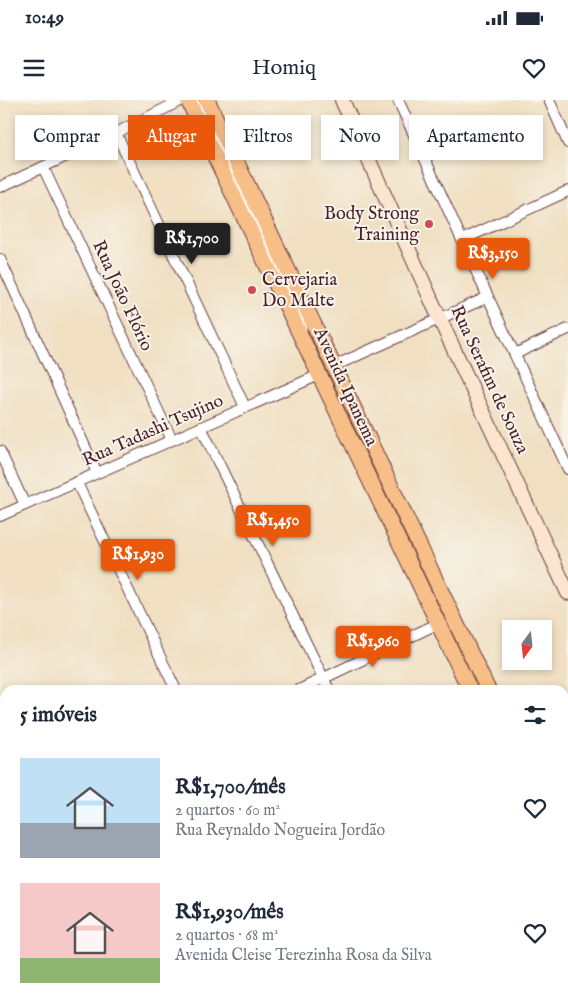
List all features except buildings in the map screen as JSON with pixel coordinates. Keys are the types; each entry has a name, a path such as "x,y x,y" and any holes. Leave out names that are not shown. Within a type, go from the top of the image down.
{"main road":[{"name":"Avenida Ipanema","path":"188,100 468,685"},
{"name":"Avenida Ipanema","path":"206,100 486,685"}],"street":[{"path":"118,132 182,100"},
{"name":"Rua Serafim de Souza","path":"342,100 440,319 568,593"},
{"path":"398,100 568,469"},
{"path":"548,100 568,143"},
{"path":"118,137 245,407"},
{"path":"0,188 58,160"},
{"name":"Rua João Flório","path":"43,167 172,440"},
{"path":"462,240 568,191"},
{"path":"0,259 97,473"},
{"path":"334,366 488,297"},
{"path":"515,354 568,329"},
{"name":"Rua Tadashi Tsujino","path":"0,516 319,375"},
{"path":"201,427 326,685"},
{"path":"0,452 25,505"},
{"path":"77,483 174,685"},
{"path":"309,685 438,624"}],"lane":[{"path":"196,100 304,325 303,341"}],"place":[{"name":"Body Strong Training","path":"429,224"},
{"name":"Cervejaria Do Malte","path":"252,290"}]}
